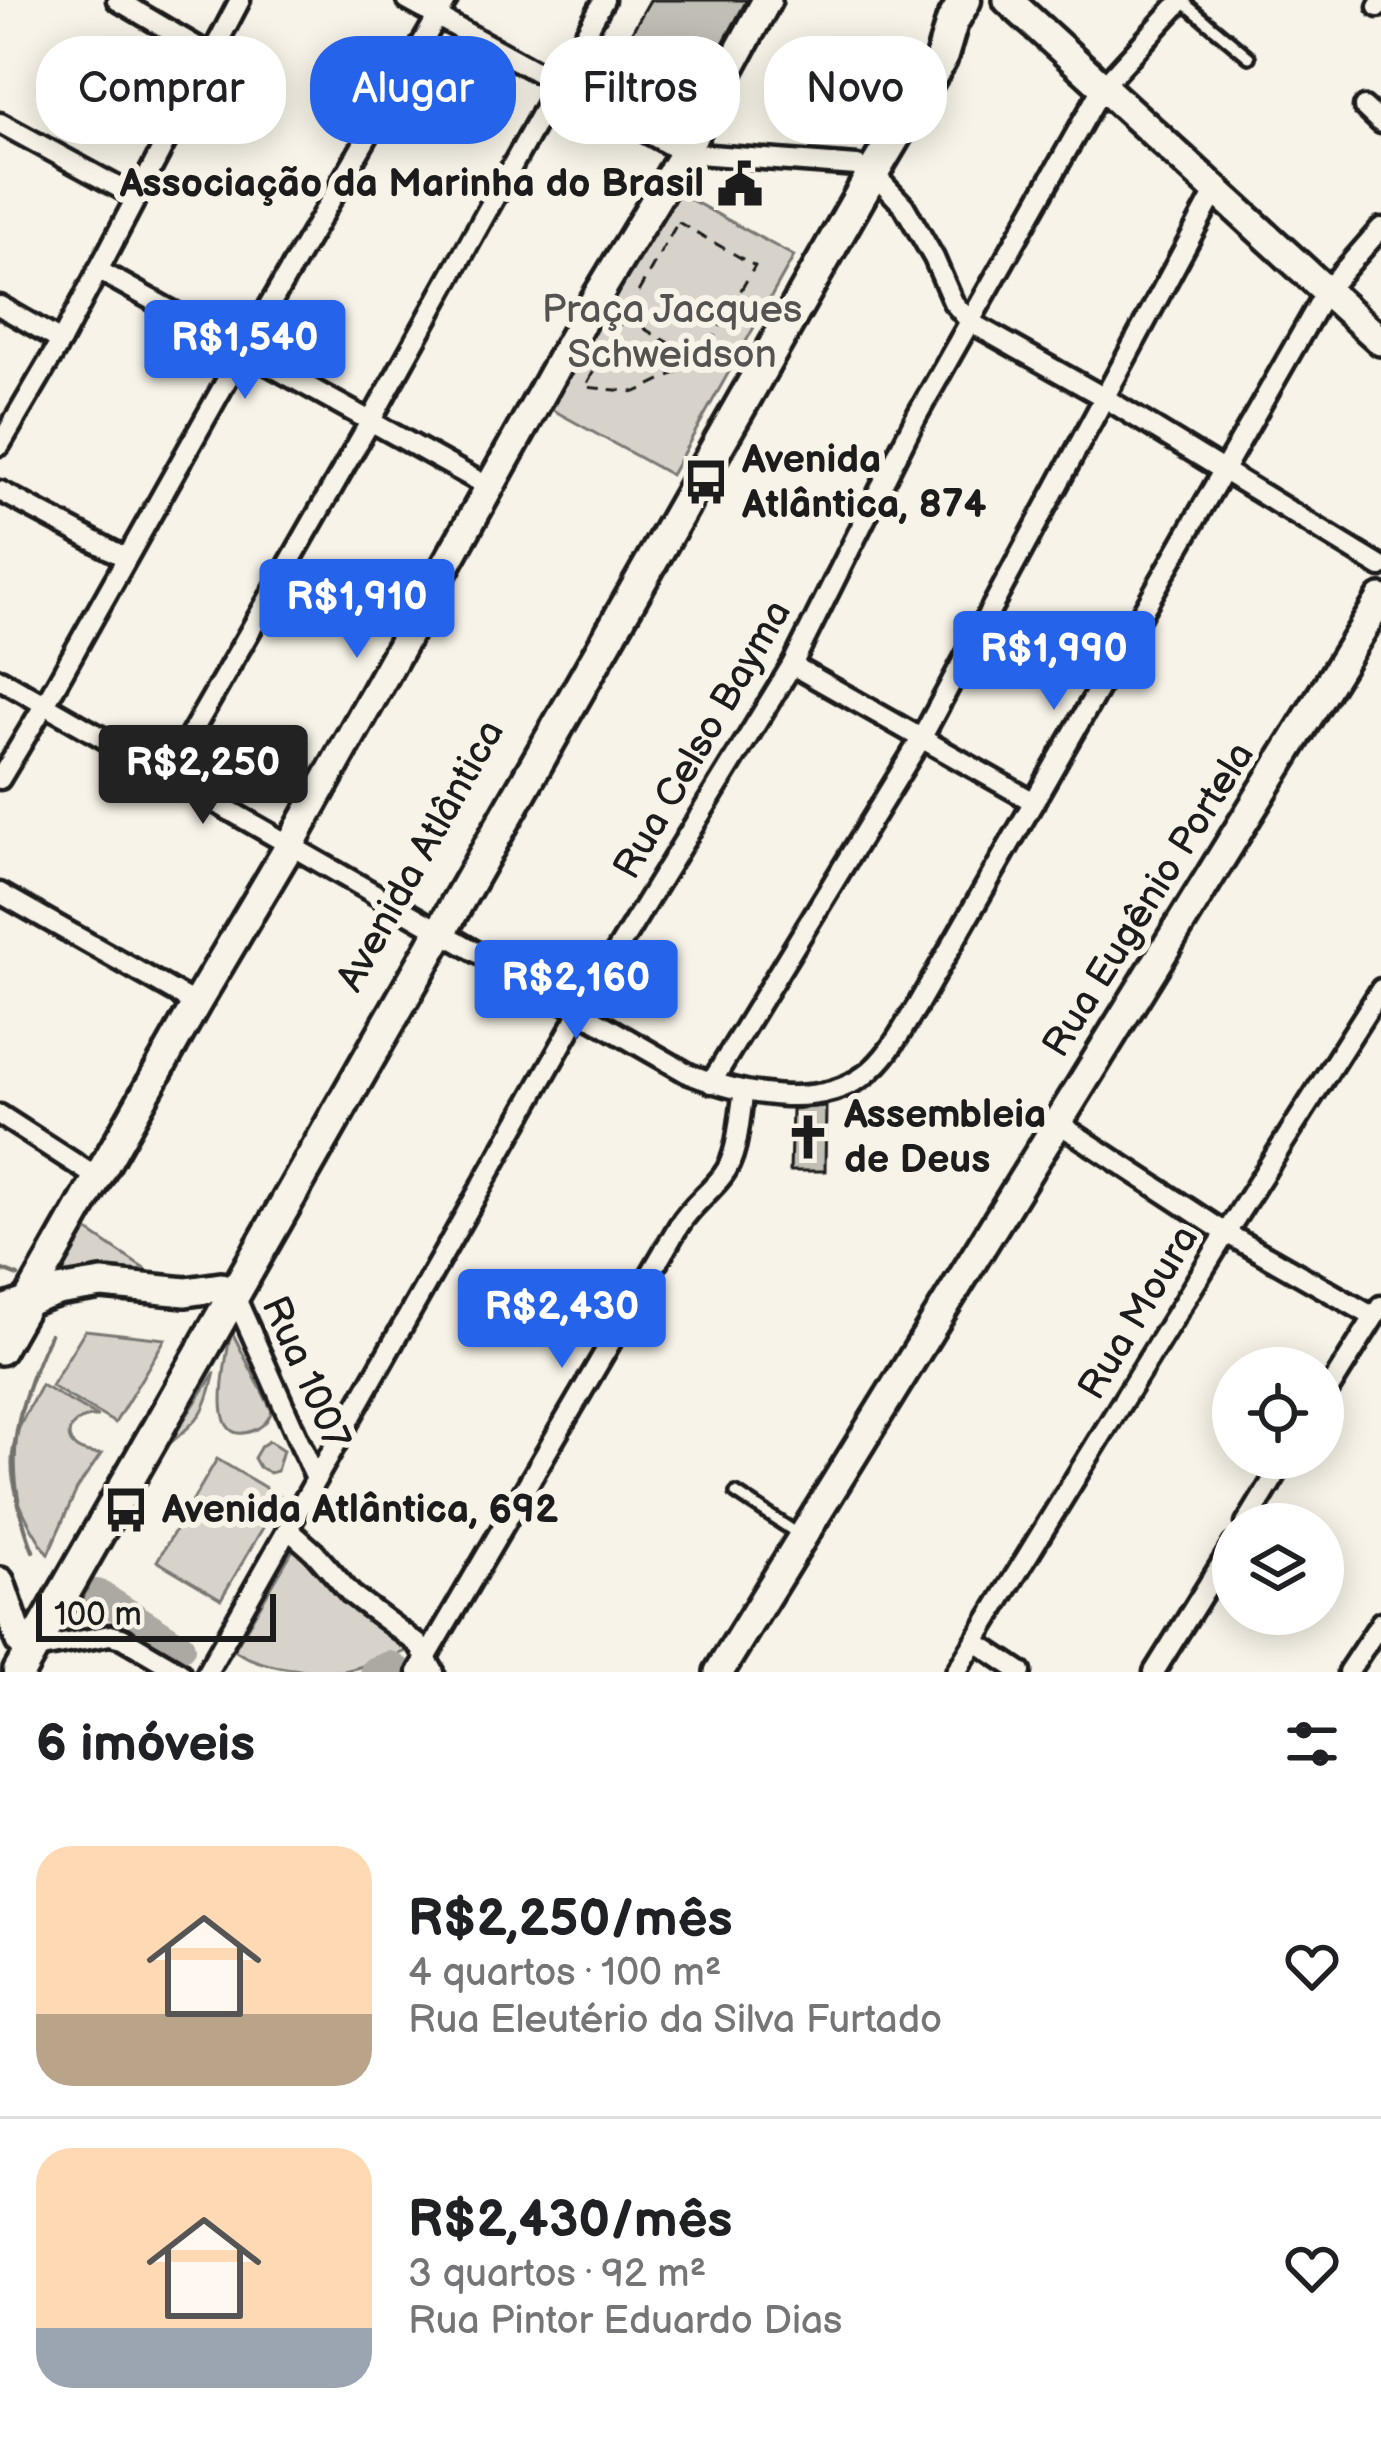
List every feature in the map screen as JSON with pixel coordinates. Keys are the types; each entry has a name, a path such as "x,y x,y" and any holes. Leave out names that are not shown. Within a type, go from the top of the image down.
{"main road":[{"name":"Avenida Atlântica","path":"2,1672 23,1654 432,928 958,11"}],"street":[{"path":"116,0 178,36"},
{"path":"221,36 240,0"},
{"path":"407,0 443,8 540,71"},
{"path":"584,36 604,0"},
{"path":"0,1351 767,0"},
{"path":"1008,0 1381,341"},
{"name":"Rua Celso Bayma","path":"207,1672 580,1013 792,665 916,418 1103,86 1182,0"},
{"path":"0,779 443,8"},
{"path":"1364,107 1381,123"},
{"path":"168,774 540,115"},
{"path":"0,123 136,197"},
{"path":"0,445 61,341 164,144"},
{"path":"668,144 684,153 865,169 889,187 917,225 953,302 970,322 1105,398 1381,567"},
{"path":"711,1083 921,739 1216,190"},
{"path":"0,679 674,1066 711,1083 744,1090 787,1095 828,1092 876,1065 917,1006 1326,291 1381,228"},
{"path":"98,270 488,487"},
{"path":"0,306 61,341"},
{"path":"0,491 126,558"},
{"name":"Rua Eugênio Portela","path":"719,1672 1381,599"},
{"path":"792,665 1034,802"},
{"path":"0,893 196,1004"},
{"name":"Rua Moura","path":"956,1672 1381,989"},
{"path":"424,1668 686,1214 729,1165 744,1090"},
{"path":"0,1114 96,1177"},
{"path":"1058,1123 1226,1233 1377,1311 1344,1365"},
{"path":"0,1311 58,1291 102,1284 186,1292 228,1290"},
{"name":"Rua 1007","path":"228,1290 316,1480"},
{"path":"288,1529 351,1594 418,1644 424,1668"},
{"path":"1154,1672 1212,1578"},
{"path":"0,1582 23,1654 110,1635 180,1672"},
{"path":"1348,1672 1381,1622"},
{"path":"976,1642 1021,1672"}],"lane":[{"path":"1182,0 1249,57"},
{"path":"736,1492 802,1537"}],"path":[{"path":"678,222 755,266 700,361 636,392 585,387 624,317 678,222"},
{"path":"624,317 700,361"}],"green space":[{"name":"Praça Jacques Schweidson","path":"673,190 794,256 671,475 551,409"},
{"path":"85,1229 146,1270 111,1268 54,1275"},
{"path":"85,1330 165,1339 115,1423 51,1386"},
{"path":"231,1330 272,1411 265,1423 237,1433 228,1426 222,1396"},
{"path":"215,1372 200,1414 168,1445"},
{"path":"41,1385 98,1417 77,1422 69,1435 76,1448 101,1454 77,1489 48,1554 22,1510 12,1462 19,1428"},
{"path":"269,1441 283,1450 277,1471 270,1473 254,1458"},
{"path":"217,1459 281,1497 221,1599 157,1561"},
{"path":"294,1548 354,1612 407,1651 330,1671 272,1665 234,1650"}],"building":[{"path":"650,0 747,0 727,36 630,36"},
{"name":"Assembleia de Deus","path":"826,1106 825,1171 790,1171 792,1109"}],"waterway":[{"path":"0,1269 18,1276"},
{"path":"33,1551 17,1493 16,1441 28,1390 50,1334"},
{"path":"97,1594 180,1647"},
{"path":"375,1672 390,1666 399,1672"}],"place":[{"name":"Associação da Marinha do Brasil","path":"740,184"},
{"name":"Avenida Atlântica, 874","path":"706,482"},
{"name":"Assembleia de Deus","path":"808,1137"},
{"name":"Avenida Atlântica, 692","path":"126,1510"}]}
